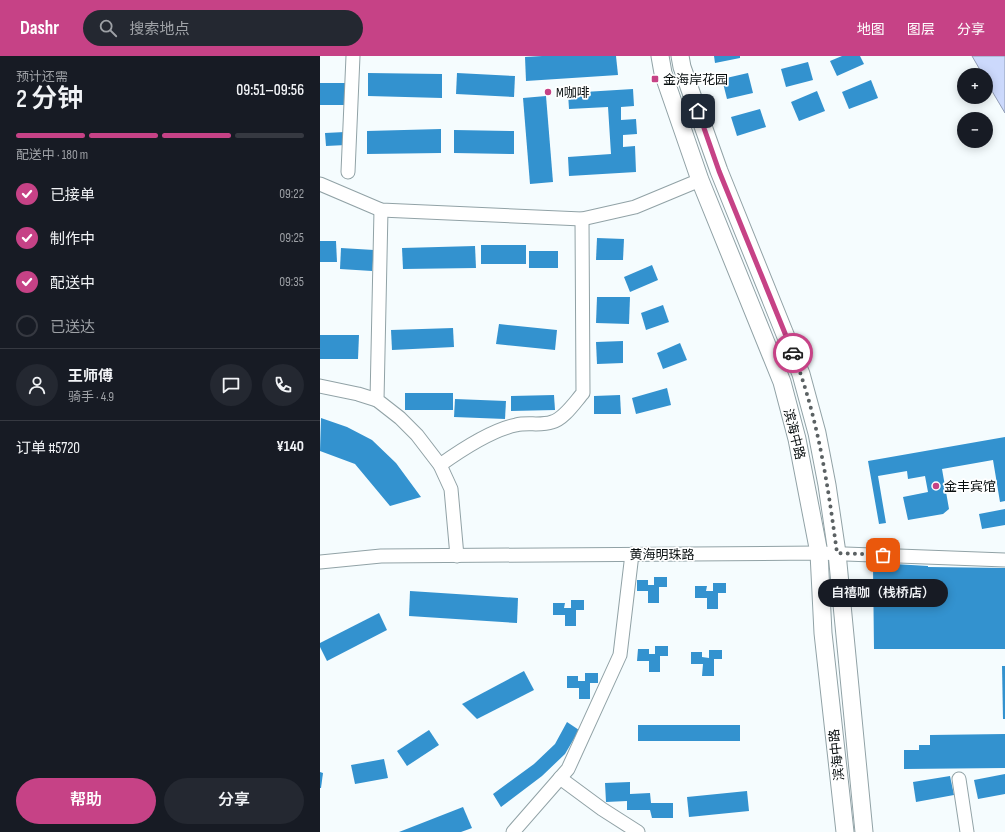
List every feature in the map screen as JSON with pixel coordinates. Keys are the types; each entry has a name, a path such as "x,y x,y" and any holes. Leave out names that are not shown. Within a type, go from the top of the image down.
{"main road":[{"name":"滨海中路","path":"660,56 663,73 700,180 782,382 797,439 819,553 823,633 844,832"},
{"name":"滨海中路","path":"680,56 682,67 719,171 801,374 817,433 828,485 837,553 864,832"}],"street":[{"path":"348,172 354,56"},
{"path":"320,184 381,210 582,219 635,207 700,180"},
{"path":"377,400 381,210"},
{"path":"440,465 462,450 495,432 516,424 553,422 566,413 583,393 582,219"},
{"path":"320,386 358,394 377,400 400,418 417,435 440,465 451,489 457,556"},
{"name":"黄海明珠路","path":"320,562 381,556 819,553 1005,560"},
{"path":"513,832 568,769 620,655 632,554"},
{"path":"560,778 602,809 638,832"},
{"path":"959,779 967,832"}],"water":[{"path":"972,56 1005,56 1005,113 993,93 993,68 979,68"}],"building":[{"path":"616,56 618,75 526,81 525,57"},
{"path":"714,56 740,56 740,58 715,63"},
{"path":"842,56 860,56 864,64 837,76 830,61"},
{"path":"808,62 813,80 786,87 781,69"},
{"path":"368,73 442,74 442,98 368,96"},
{"path":"457,73 515,76 514,97 456,94"},
{"path":"748,73 753,93 727,99 722,79"},
{"path":"871,80 878,98 849,109 842,92"},
{"path":"320,83 346,83 346,105 320,105"},
{"path":"633,89 634,106 621,107 621,120 636,119 637,134 623,135 623,147 635,146 636,172 569,176 568,157 611,154 608,107 569,109 568,93"},
{"path":"817,91 825,111 799,121 791,102"},
{"path":"546,96 553,182 530,184 523,98"},
{"path":"760,109 766,127 737,136 731,117"},
{"path":"441,129 441,153 367,154 367,131"},
{"path":"454,130 514,131 514,154 454,153"},
{"path":"345,132 346,145 326,146 325,133"},
{"path":"597,238 624,239 623,260 596,260"},
{"path":"320,241 336,241 337,262 320,262"},
{"path":"481,245 526,245 526,264 481,264"},
{"path":"475,246 476,268 403,269 402,248"},
{"path":"341,248 374,250 372,271 340,269"},
{"path":"529,251 558,251 558,268 529,268"},
{"path":"652,265 658,280 630,292 624,277"},
{"path":"597,297 630,297 629,324 596,323"},
{"path":"663,305 669,322 646,330 641,313"},
{"path":"499,324 557,330 555,350 496,344"},
{"path":"453,328 454,347 392,350 391,330"},
{"path":"320,335 359,335 358,359 320,359"},
{"path":"623,341 623,363 597,364 596,342"},
{"path":"680,343 687,360 663,369 657,353"},
{"path":"667,388 671,405 636,414 632,398"},
{"path":"405,393 453,393 453,410 405,410"},
{"path":"554,395 555,410 511,411 511,396"},
{"path":"620,395 621,414 594,414 594,396"},
{"path":"455,399 506,401 505,419 454,417"},
{"path":"321,418 347,427 372,440 396,463 421,497 390,506 355,464 320,451"},
{"name":"金丰宾馆","path":"1005,437 1005,501 1000,502 993,460 942,469 949,509 943,514 908,520 903,497 928,492 925,476 908,479 907,471 878,476 886,523 879,524 868,461"},
{"path":"1005,509 1005,525 982,529 979,514"},
{"path":"894,564 928,567 1005,568 1005,649 874,649 873,567 894,567"},
{"path":"654,577 667,577 667,587 659,587 659,603 648,603 648,591 637,591 637,580 648,580 648,585 654,585"},
{"path":"713,583 726,583 726,593 718,593 718,609 707,609 707,598 695,598 695,586 707,586 706,591 713,591"},
{"path":"410,591 518,598 517,623 409,616"},
{"path":"571,600 584,600 584,610 576,610 576,626 565,626 565,615 553,615 553,603 565,603 564,608 571,608"},
{"path":"379,613 387,630 327,661 320,647 320,643"},
{"path":"655,646 668,646 668,656 660,656 660,672 649,672 649,661 637,661 638,649 649,649 649,654 655,654"},
{"path":"709,650 722,650 722,659 714,659 714,676 702,676 703,664 691,664 691,652 702,652 702,657 709,658"},
{"path":"1002,666 1005,666 1005,719 1003,719"},
{"path":"524,671 534,690 477,719 462,704"},
{"path":"585,673 598,673 598,683 590,683 590,699 579,699 579,688 567,688 567,676 578,676 578,681 585,681"},
{"path":"567,722 579,730 565,754 542,776 501,807 493,794 534,764 555,744"},
{"path":"638,725 740,725 740,741 638,741"},
{"path":"429,730 439,745 407,766 397,751"},
{"path":"1005,734 1005,768 904,769 904,750 919,750 919,745 930,745 930,735"},
{"path":"384,759 388,778 355,784 351,765"},
{"path":"320,772 323,773 321,788 320,788"},
{"path":"1005,774 1005,794 978,799 974,780"},
{"path":"950,776 954,795 916,802 913,782"},
{"path":"630,782 630,794 650,793 651,803 673,803 673,818 652,818 650,810 627,810 627,801 606,802 605,783"},
{"path":"747,791 749,811 689,817 687,797"},
{"path":"463,807 472,828 461,832 399,832"}],"way so far":[{"path":"793,353 801,374 817,433 828,485 837,553 883,555"}],"place":[{"name":"金海岸花园","path":"655,79"},
{"name":"M咖啡","path":"548,92"},
{"name":"金丰宾馆","path":"936,486"},
{"name":"自禧咖（栈桥店）","path":"883,555"}],"route":[{"path":"698,111 719,171 793,353"}]}
